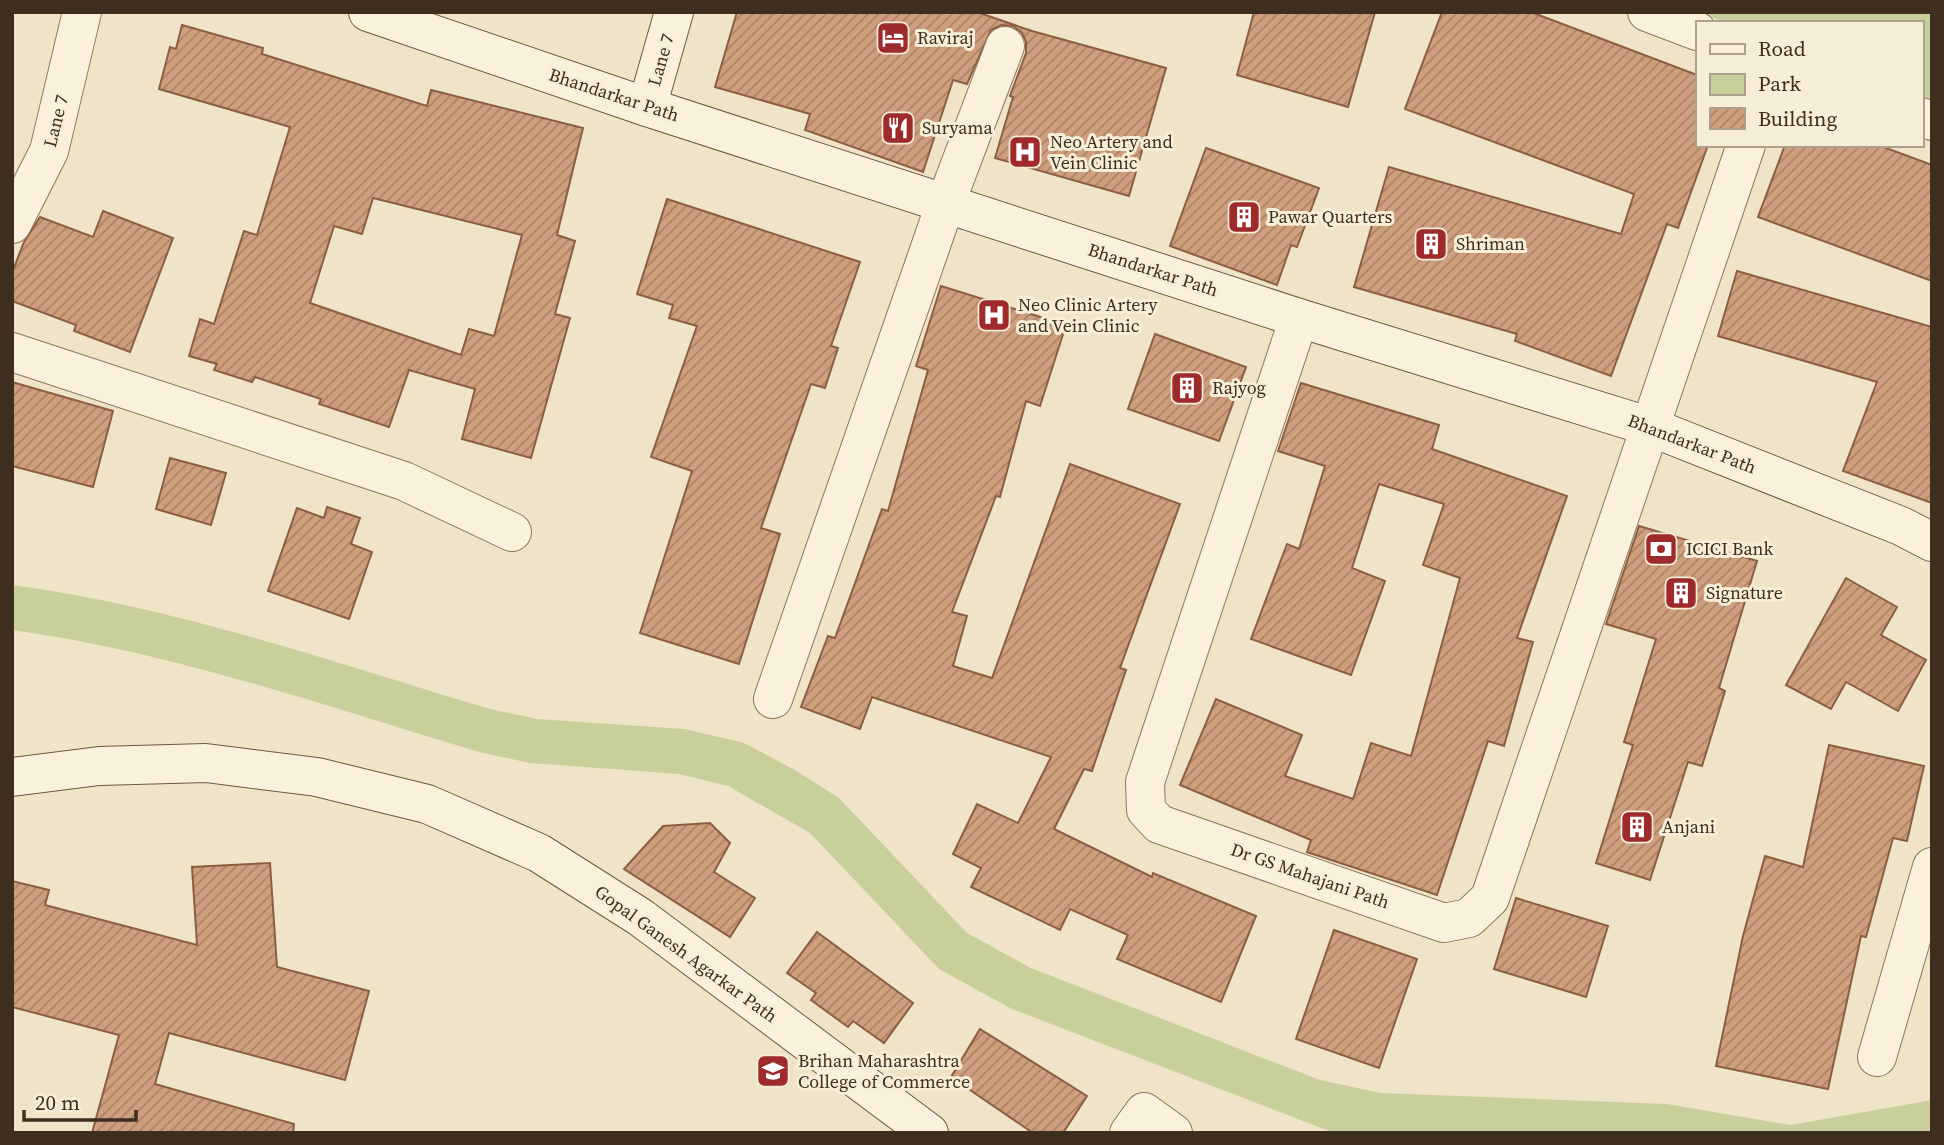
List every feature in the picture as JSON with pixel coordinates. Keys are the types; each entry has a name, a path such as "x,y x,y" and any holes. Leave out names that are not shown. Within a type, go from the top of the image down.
{"street":[{"name":"Lane 7","path":"12,224 49,151 82,12"},
{"name":"Bhandarkar Path","path":"368,12 647,107 1299,318 1648,426 1901,526 1932,542"},
{"name":"Lane 7","path":"647,107 674,12"},
{"path":"1647,12 1696,31"},
{"path":"773,699 946,202 1005,46"},
{"name":"Dr GS Mahajani Path","path":"1299,318 1145,782 1146,810 1159,824 1444,923 1469,918 1490,898 1648,426 1745,147"},
{"path":"12,352 404,481 512,532"},
{"name":"Gopal Ganesh Agarkar Path","path":"12,777 99,766 206,763 317,777 427,804 538,853 640,917 929,1133"},
{"path":"1877,1057 1932,867"},
{"path":"1129,1133 1144,1111 1173,1133"}],"green space":[{"path":"1699,12 1932,12 1932,103 1923,100 1923,21 1721,21"},
{"path":"12,585 134,607 194,622 490,709 537,719 685,729 744,743 795,770 839,798 967,933 1031,968 1320,1080 1380,1093 1667,1104 1791,1125 1932,1100 1932,1133 1334,1133 1012,1009 939,969 810,833 728,786 679,774 530,763 479,752 189,666 72,640 12,630"}],"building":[{"path":"737,12 977,12 1032,31 1166,68 1129,196 995,158 1013,97 1010,96 1026,53 1026,42 1022,33 1013,26 1001,25 991,30 967,84 953,80 923,172 805,130 810,114 715,87"},
{"path":"1254,12 1375,12 1348,107 1237,75"},
{"path":"1442,12 1531,12 1696,75 1696,147 1707,147 1678,228 1667,224 1611,376 1515,341 1517,334 1354,287 1389,167 1621,234 1634,194 1405,109"},
{"path":"182,25 263,48 262,54 427,106 431,90 583,128 557,235 575,241 555,314 570,318 531,458 462,439 475,389 409,370 389,427 319,404 321,399 255,377 252,382 214,370 217,364 189,356 200,319 214,324 244,231 257,235 290,127 159,89 170,47 176,49","holes":["373,198 522,235 494,336 469,329 461,355 310,303 334,226 362,234"]},
{"path":"1784,147 1883,147 1932,165 1932,281 1758,217"},
{"name":"Pawar Quarters","path":"1206,148 1319,188 1297,247 1291,245 1277,285 1170,246"},
{"path":"667,199 860,262 831,346 838,348 825,388 811,384 761,528 780,534 739,664 640,633 692,471 651,457 697,326 669,318 673,305 637,294"},
{"path":"103,211 173,238 130,352 74,331 76,325 12,301 12,273 24,242 40,217 93,237"},
{"path":"1737,271 1932,327 1932,503 1843,471 1877,382 1718,336"},
{"path":"941,286 1066,325 1040,406 1026,401 1000,497 996,496 952,612 967,616 953,666 992,678 1070,464 1180,504 1120,668 1126,670 1092,771 1084,769 1054,829 1152,877 1153,873 1256,916 1221,1002 1117,959 1128,935 1070,909 1060,930 971,887 981,868 953,854 977,804 1018,823 1051,757 872,697 860,729 801,707 828,636 835,638 882,509 888,511 928,370 916,366"},
{"name":"Rajyog","path":"1155,334 1246,367 1219,441 1128,409"},
{"path":"12,382 113,411 93,487 12,466"},
{"path":"1301,383 1439,425 1432,449 1567,496 1517,638 1533,642 1504,746 1488,741 1437,895 1307,852 1311,840 1180,785 1216,699 1302,735 1285,776 1353,799 1371,743 1411,756 1460,578 1423,565 1444,504 1379,484 1352,568 1385,581 1351,675 1251,639 1287,544 1299,549 1325,466 1278,451"},
{"path":"170,458 226,473 211,525 156,509"},
{"path":"327,507 360,518 351,544 372,552 349,619 268,591 297,508 324,518"},
{"path":"1639,526 1757,561 1719,688 1725,691 1702,766 1688,762 1650,880 1596,863 1633,745 1624,742 1656,639 1606,624"},
{"path":"1846,578 1897,607 1881,635 1926,660 1898,711 1846,682 1831,709 1786,685"},
{"path":"1829,745 1924,766 1907,841 1893,838 1866,937 1861,936 1828,1089 1716,1066 1743,936 1765,856 1803,867"},
{"path":"710,823 730,843 714,872 755,898 730,937 624,869 663,826"},
{"path":"270,863 277,967 369,991 345,1080 169,1033 155,1084 294,1124 293,1133 92,1133 119,1035 12,1007 12,881 49,890 45,905 197,945 192,867"},
{"path":"1516,898 1608,926 1586,997 1494,969"},
{"path":"1334,930 1417,959 1379,1068 1296,1039"},
{"path":"817,932 913,1003 884,1043 853,1021 848,1027 811,1000 816,993 787,973"},
{"path":"980,1029 1087,1096 1063,1133 1033,1133 951,1077"}],"place":[{"name":"Raviraj","path":"893,38"},
{"name":"Suryama","path":"898,128"},
{"name":"Neo Artery and Vein Clinic","path":"1025,152"},
{"name":"Pawar Quarters","path":"1244,217"},
{"name":"Shriman","path":"1431,244"},
{"name":"Neo Clinic Artery and Vein Clinic","path":"994,315"},
{"name":"Rajyog","path":"1187,388"},
{"name":"ICICI Bank","path":"1661,549"},
{"name":"Signature","path":"1681,593"},
{"name":"Anjani","path":"1637,827"},
{"name":"Brihan Maharashtra College of Commerce","path":"773,1071"}]}
